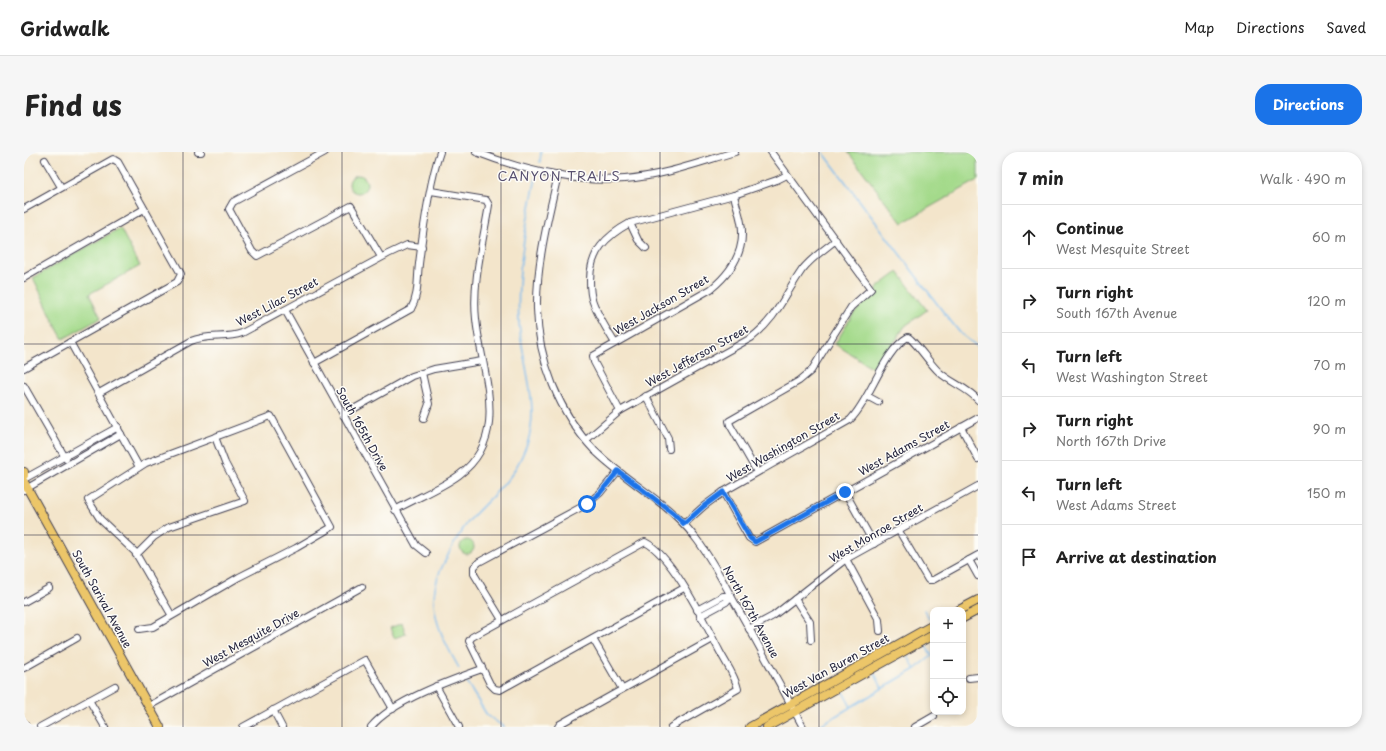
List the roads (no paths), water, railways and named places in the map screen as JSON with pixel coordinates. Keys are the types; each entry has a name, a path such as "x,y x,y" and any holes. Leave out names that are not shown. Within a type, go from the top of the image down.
{"main road":[{"name":"South Sarival Avenue","path":"25,485 160,727"},
{"path":"965,607 978,600"},
{"path":"966,616 978,610"},
{"name":"West Van Buren Street","path":"767,727 793,708 930,627"},
{"name":"West Van Buren Street","path":"750,727 793,708 930,637"}],"street":[{"path":"325,152 233,202 229,209 252,251 257,256 351,206 381,257"},
{"path":"314,363 411,308 416,299 422,247 431,191 440,152"},
{"path":"476,152 558,175 594,180 626,179 660,173 735,152"},
{"path":"757,472 730,425 730,420 799,381 812,371 852,307 871,289 771,152"},
{"path":"24,208 114,159 118,162 181,274 180,279 24,368"},
{"path":"45,160 60,188"},
{"name":"North 167th Avenue","path":"558,175 542,253 537,310 541,347 551,380 565,410 586,440 618,471 673,513 684,524 707,555 803,727"},
{"path":"615,343 590,295 592,265 602,244 615,231 630,223 734,195 787,175"},
{"path":"396,510 460,475 477,457 489,435 491,412 476,318 476,290 489,205 486,200 431,191"},
{"name":"West Jackson Street","path":"620,411 594,362 593,356 711,289 722,280 735,261 741,242 742,231 734,195"},
{"path":"24,278 144,209"},
{"path":"630,223 638,240 646,248"},
{"name":"West Jefferson Street","path":"586,440 620,411 751,338 760,331 773,318 809,262 836,240"},
{"name":"West Lilac Street","path":"99,393 199,337 233,337 259,325 381,257 407,245 422,247"},
{"name":"South 165th Drive","path":"285,310 416,545 426,553"},
{"name":"West Washington Street","path":"684,524 704,506 723,492 845,424 858,412 891,354 903,340 908,337 913,340 920,352 941,374 978,400"},
{"path":"70,342 139,467"},
{"path":"343,415 412,376 482,361"},
{"path":"422,373 429,404 424,418"},
{"path":"24,386 68,464"},
{"path":"646,396 668,438 669,450"},
{"path":"867,396 878,402"},
{"path":"139,628 153,627 332,527 271,416 139,467 88,500 100,519 136,555 172,616"},
{"name":"West Adams Street","path":"723,492 750,538 755,542 978,418"},
{"path":"25,485 64,457 118,427"},
{"path":"961,427 978,459"},
{"path":"25,485 68,464 121,434"},
{"path":"136,555 154,537 169,528 245,501 225,463 215,437"},
{"path":"502,620 474,574 474,567 479,562 587,504 600,493 618,471"},
{"name":"West Monroe Street","path":"749,629 767,620 846,559 978,486"},
{"path":"845,492 874,544"},
{"path":"899,531 928,580 933,580 978,555"},
{"path":"671,727 738,689 698,613 684,588 674,572 652,545 645,542 502,620 472,637 469,641 490,684 495,689 500,690 684,588"},
{"path":"846,559 880,620 880,631"},
{"path":"969,560 978,576"},
{"path":"24,602 49,588"},
{"name":"West Mesquite Drive","path":"149,706 362,588"},
{"path":"698,613 723,596 731,596"},
{"path":"795,599 810,622 811,640"},
{"path":"24,668 77,638"},
{"path":"593,639 622,689"},
{"path":"558,727 560,724 712,639"},
{"path":"243,727 365,660 393,709"},
{"path":"371,727 378,719 393,709 436,686 482,669"},
{"path":"969,678 978,677"},
{"path":"40,727 115,686"},
{"path":"436,686 459,727"},
{"path":"90,700 105,727"},
{"path":"273,710 282,727"},
{"path":"915,727 934,716"},
{"path":"24,723 26,727"}],"waterway":[{"path":"540,162 541,152"},
{"path":"823,152 941,309 961,334 978,347"},
{"path":"459,668 448,648 439,626 434,603 434,592 441,570 461,532 468,522 500,489 512,473 518,464 528,441 531,427 531,397 520,336 518,303 520,267 525,231 536,178"},
{"path":"924,610 929,619"},
{"path":"817,727 915,669 932,656 926,646"},
{"path":"908,656 914,668"},
{"path":"875,674 882,688"},
{"path":"467,683 487,715 504,727"},
{"path":"843,692 851,707"}],"district":[{"name":"CANYON TRAILS","path":"559,176"}]}
